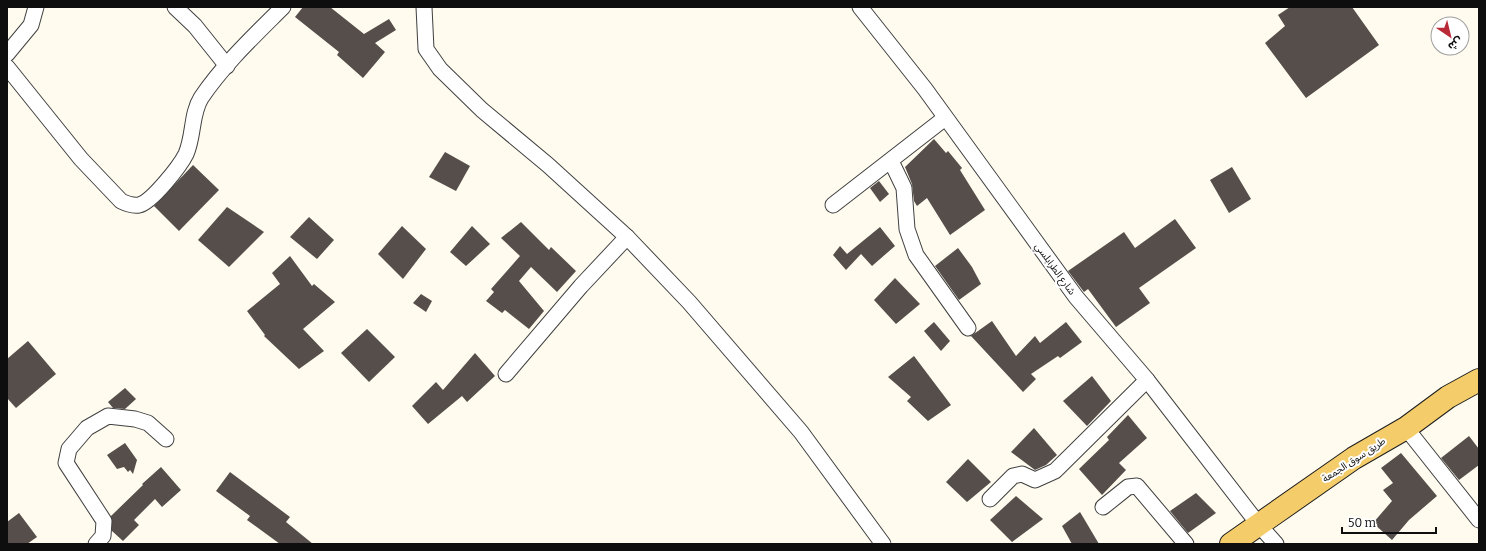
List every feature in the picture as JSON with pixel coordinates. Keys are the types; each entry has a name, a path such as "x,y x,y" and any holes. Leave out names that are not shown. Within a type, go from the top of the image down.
{"main road":[{"name":"طريق سوق الجمعة","path":"1231,544 1354,458 1406,428 1448,398 1479,380"}],"street":[{"path":"7,54 31,25 36,7"},
{"path":"175,7 195,26 227,66"},
{"path":"7,67 81,159 121,202 130,205 140,205 176,168 186,153 194,116 200,99 238,52 283,7"},
{"path":"424,7 426,50 440,69 482,110 548,165 627,237 689,302 802,432 883,544"},
{"name":"شارع الطرابلسي","path":"860,7 945,118 1076,297 1146,380 1259,525 1276,544"},
{"path":"834,205 945,118"},
{"path":"891,161 904,188 906,229 916,255 968,328"},
{"path":"506,374 581,286 627,237"},
{"path":"990,499 1013,476 1022,474 1036,480 1055,471 1146,380"},
{"path":"96,544 103,536 104,521 66,463 69,449 86,428 108,416 135,418 148,423 166,439"},
{"path":"1406,428 1479,520"},
{"path":"1103,507 1128,487 1137,486 1186,544"}],"building":[{"path":"303,7 330,7 364,34 389,19 396,30 375,43 385,52 363,78 337,55 339,52 295,17"},
{"path":"1290,7 1352,7 1379,45 1306,98 1265,43 1285,26 1278,15"},
{"path":"934,139 946,153 948,151 962,168 960,170 985,210 950,235 927,198 917,206 914,201 912,184 905,167"},
{"path":"445,152 470,166 456,191 429,177"},
{"path":"193,165 219,190 179,231 154,206"},
{"path":"1232,167 1251,199 1229,213 1210,180"},
{"path":"879,181 889,194 880,202 870,188"},
{"path":"227,207 264,232 229,267 198,240"},
{"path":"309,217 334,240 317,259 290,237"},
{"path":"1175,219 1196,248 1139,288 1150,303 1116,327 1088,289 1084,292 1068,271 1124,232 1135,248"},
{"path":"521,222 549,250 551,247 576,271 557,292 531,267 519,281 544,311 529,329 505,310 502,313 486,301 494,292 491,289 520,256 501,238"},
{"path":"402,226 426,249 403,279 378,254"},
{"path":"472,226 490,244 466,266 450,252"},
{"path":"880,227 895,246 872,266 861,254 846,270 833,255 840,246 847,254"},
{"path":"958,248 972,267 981,284 959,300 935,266"},
{"path":"290,256 312,286 314,284 335,302 303,329 324,351 299,369 264,336 265,335 247,311 280,284 272,273"},
{"path":"895,278 920,304 896,324 874,300"},
{"path":"421,294 432,301 426,312 413,303"},
{"path":"992,321 1016,356 1035,336 1040,343 1066,322 1082,342 1060,358 1058,356 1031,374 1036,379 1023,392 971,336"},
{"path":"934,322 950,341 941,351 924,331"},
{"path":"367,329 395,357 369,382 341,353"},
{"path":"28,341 56,374 16,408 7,398 7,359"},
{"path":"475,353 495,376 467,402 462,396 428,424 412,406 436,382 443,390"},
{"path":"914,356 951,405 928,421 907,401 911,397 888,377"},
{"path":"1092,376 1111,401 1087,426 1063,401"},
{"path":"125,388 136,399 125,409 113,408 108,402"},
{"path":"1128,415 1147,438 1119,463 1126,470 1102,495 1079,469 1109,440 1107,437"},
{"path":"1034,428 1057,455 1046,465 1035,470 1011,452"},
{"path":"1469,436 1479,449 1479,465 1459,480 1441,458"},
{"path":"125,443 137,460 133,474 130,470 128,472 124,467 117,469 107,455"},
{"path":"1401,453 1437,496 1409,520 1392,540 1373,523 1392,501 1383,490 1393,483 1381,468"},
{"path":"968,459 991,482 967,502 946,482"},
{"path":"161,467 181,490 162,507 155,499 134,520 139,525 123,541 112,531 111,516"},
{"path":"230,472 290,517 286,522 313,544 280,544 247,520 250,516 216,491"},
{"path":"1196,493 1216,513 1188,533 1170,511"},
{"path":"1016,496 1043,519 1012,542 990,520"},
{"path":"1080,512 1099,544 1072,544 1062,526"},
{"path":"19,513 37,537 27,544 7,544 7,522"}]}
